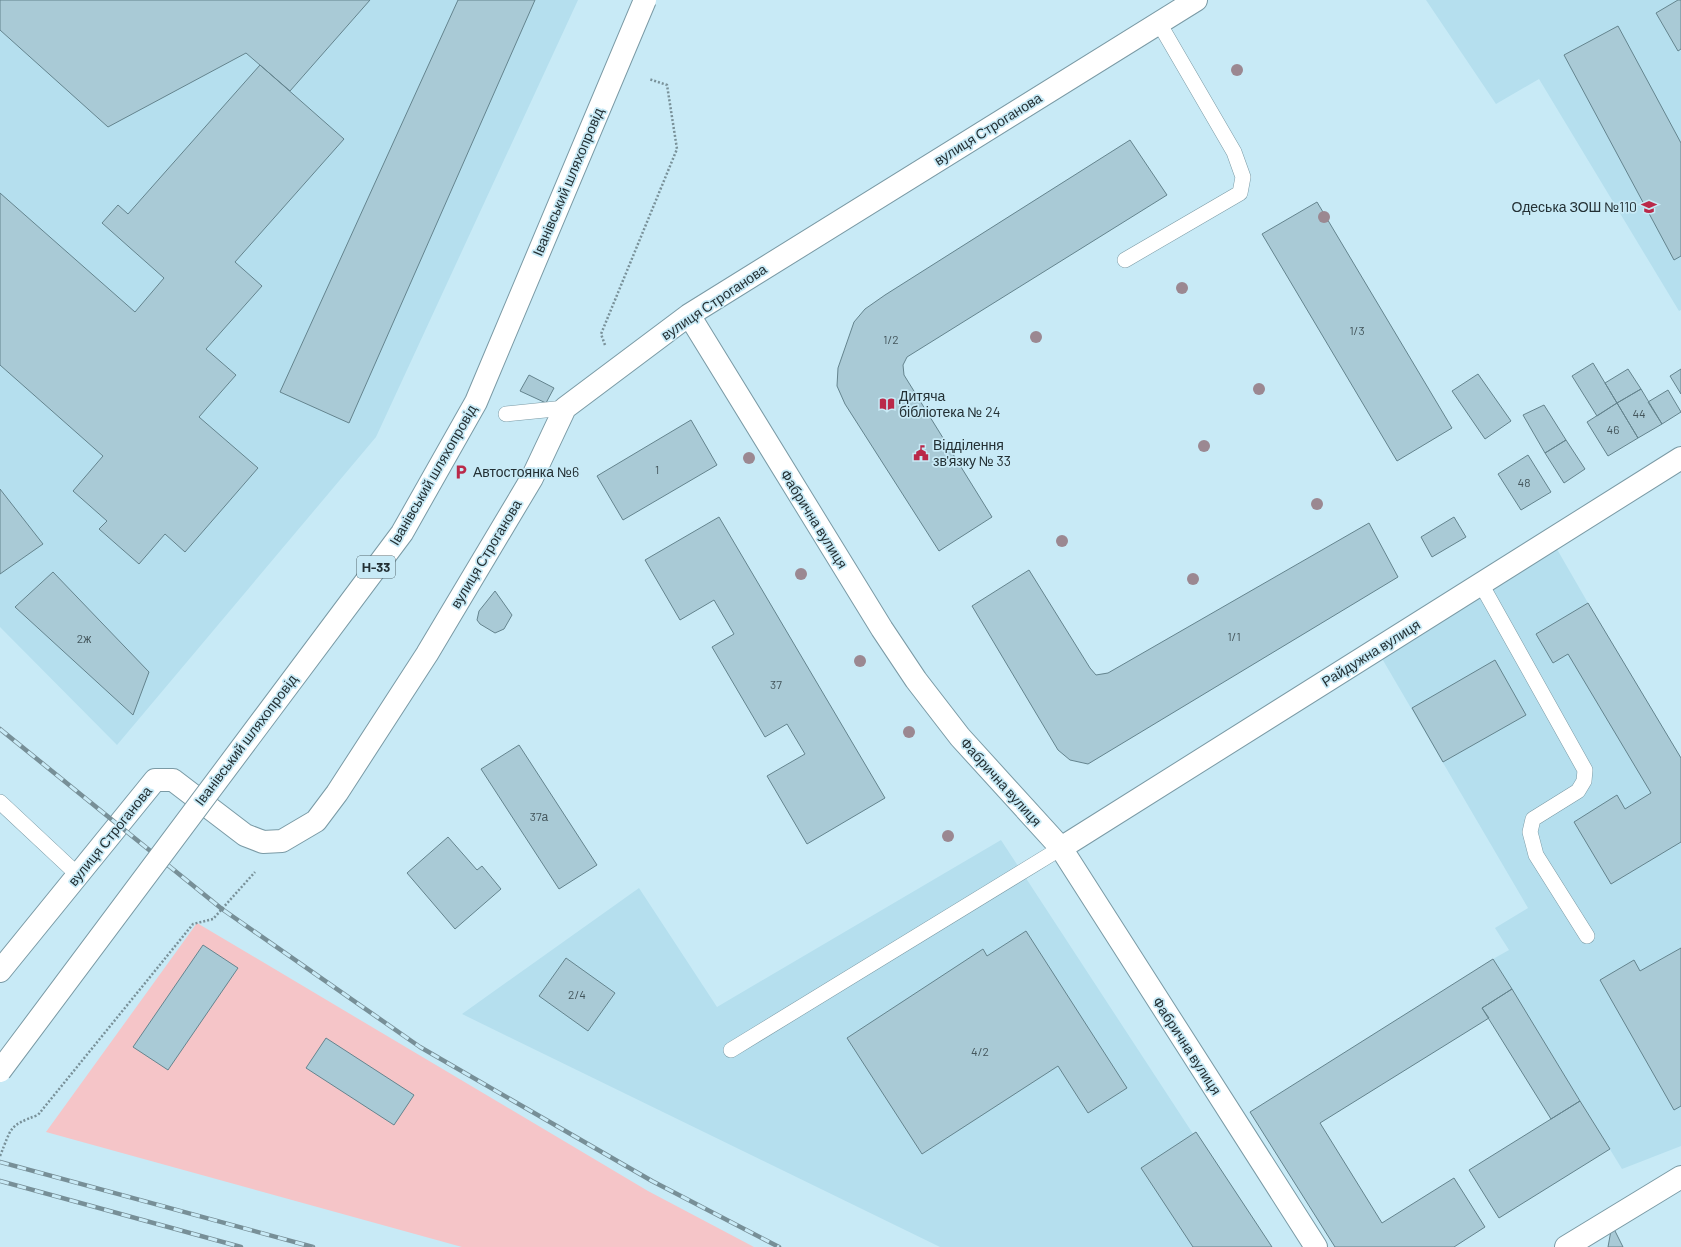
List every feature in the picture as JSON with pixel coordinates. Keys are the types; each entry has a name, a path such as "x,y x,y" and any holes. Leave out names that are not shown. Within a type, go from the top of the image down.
{"street":[{"name":"Іванівський шляхопровід","path":"0,1071 402,533 476,402 645,0"},
{"name":"вулиця Строганова","path":"0,971 155,780 173,780 245,835 263,842 282,841 316,821 337,793 426,654 532,478 565,408 689,315 1196,0"},
{"name":"Фабрична вулиця","path":"689,315 882,629 916,680 960,736 1061,848 1316,1247"},
{"name":"Райдужна вулиця","path":"1061,848 1681,458"},
{"path":"1566,1247 1681,1177"}],"lane":[{"path":"1125,260 1240,193 1243,177 1234,152 1159,23"},
{"path":"506,414 565,408"},
{"path":"1481,584 1585,770 1584,781 1578,792 1533,819 1530,832 1536,854 1587,936"},
{"path":"0,802 78,875"},
{"path":"731,1050 1061,848"}],"path":[{"path":"615,372 601,334 676,149 667,85 649,79"},
{"path":"0,1156 12,1127 38,1115 193,924 213,919 255,872"}],"shaded area":[{"path":"0,0 578,0 376,437 117,745 0,627"},
{"name":"Одеська ЗОШ №110","path":"1426,0 1681,0 1681,310 1679,311 1539,79 1496,104"},
{"path":"1554,544 1681,758 1681,1146 1622,1169 1493,959 1509,950 1495,928 1528,908 1377,650"},
{"path":"1001,840 1267,1247 940,1247 462,1014 639,888 717,1007"},
{"path":"197,923 648,1191 754,1247 462,1247 46,1132"}],"building":[{"path":"0,0 370,0 290,91 246,53 108,127 0,30"},
{"path":"458,0 535,0 349,423 280,392"},
{"path":"1678,0 1681,0 1681,49 1678,51 1656,13"},
{"path":"1618,26 1681,143 1681,256 1674,260 1564,55"},
{"path":"260,65 344,139 235,262 262,286 206,349 236,375 199,417 258,468 185,552 165,534 139,564 99,529 107,521 73,491 103,456 0,365 0,193 135,312 164,278 102,223 118,205 128,214"},
{"path":"1130,140 1167,195 907,357 903,365 904,375 992,517 939,551 845,404 837,386 838,368 854,322 865,309 885,295"},
{"path":"1317,202 1452,428 1397,461 1262,234"},
{"path":"1593,363 1617,403 1597,416 1572,376"},
{"path":"1628,369 1641,389 1617,403 1605,383"},
{"path":"1681,369 1681,394 1670,376"},
{"path":"1478,374 1511,421 1485,439 1452,391"},
{"path":"529,375 554,388 546,403 520,391"},
{"path":"1641,389 1662,424 1638,438 1617,403"},
{"path":"1668,390 1681,412 1662,424 1648,402"},
{"path":"1617,403 1638,438 1608,456 1587,422"},
{"path":"1544,405 1566,440 1545,453 1523,415"},
{"path":"691,420 717,465 623,520 597,476"},
{"path":"1566,440 1585,469 1564,483 1545,453"},
{"path":"1528,455 1551,492 1521,510 1498,474"},
{"path":"0,489 43,544 0,574"},
{"path":"719,517 885,798 807,844 767,776 805,754 787,724 765,737 712,647 734,634 714,600 680,620 645,560"},
{"path":"1454,517 1466,537 1432,557 1421,537"},
{"path":"1369,523 1398,577 1088,764 1070,760 1058,750 972,606 1029,570 1090,668 1096,675 1108,673"},
{"path":"53,572 149,672 133,715 15,607"},
{"path":"495,591 512,615 504,629 495,633 480,624 477,620 479,611"},
{"path":"1588,603 1681,758 1681,842 1611,884 1574,822 1617,795 1625,809 1651,793 1568,654 1553,663 1536,634"},
{"path":"1495,660 1526,715 1443,762 1412,708"},
{"path":"519,745 597,865 559,889 481,769"},
{"path":"448,837 477,870 482,866 501,889 455,929 407,873"},
{"path":"1026,931 1127,1088 1088,1113 1058,1066 922,1154 847,1038 983,949 987,956"},
{"path":"203,945 238,968 168,1070 133,1047"},
{"path":"1681,948 1681,1106 1674,1110 1600,980 1634,960 1640,971"},
{"path":"566,958 615,993 588,1031 539,996"},
{"path":"1493,959 1512,989 1482,1008 1489,1018 1320,1123 1382,1223 1454,1178 1485,1227 1454,1247 1335,1247 1250,1112"},
{"path":"1512,989 1580,1101 1551,1119 1482,1008"},
{"path":"326,1038 414,1095 394,1125 306,1068"},
{"path":"1580,1101 1610,1149 1499,1218 1469,1170"},
{"path":"1196,1132 1272,1247 1193,1247 1141,1168"},
{"path":"1612,1225 1623,1247 1608,1247"}],"railway":[{"path":"0,729 222,909 420,1047 652,1181 779,1247"},
{"path":"0,1162 313,1247"},
{"path":"0,1181 241,1247"}],"place":[{"name":"Одеська ЗОШ №110","path":"1649,207"},
{"name":"Дитяча бібліотека № 24","path":"887,404"},
{"name":"Відділення зв'язку № 33","path":"921,453"},
{"name":"Автостоянка №6","path":"461,472"}]}
